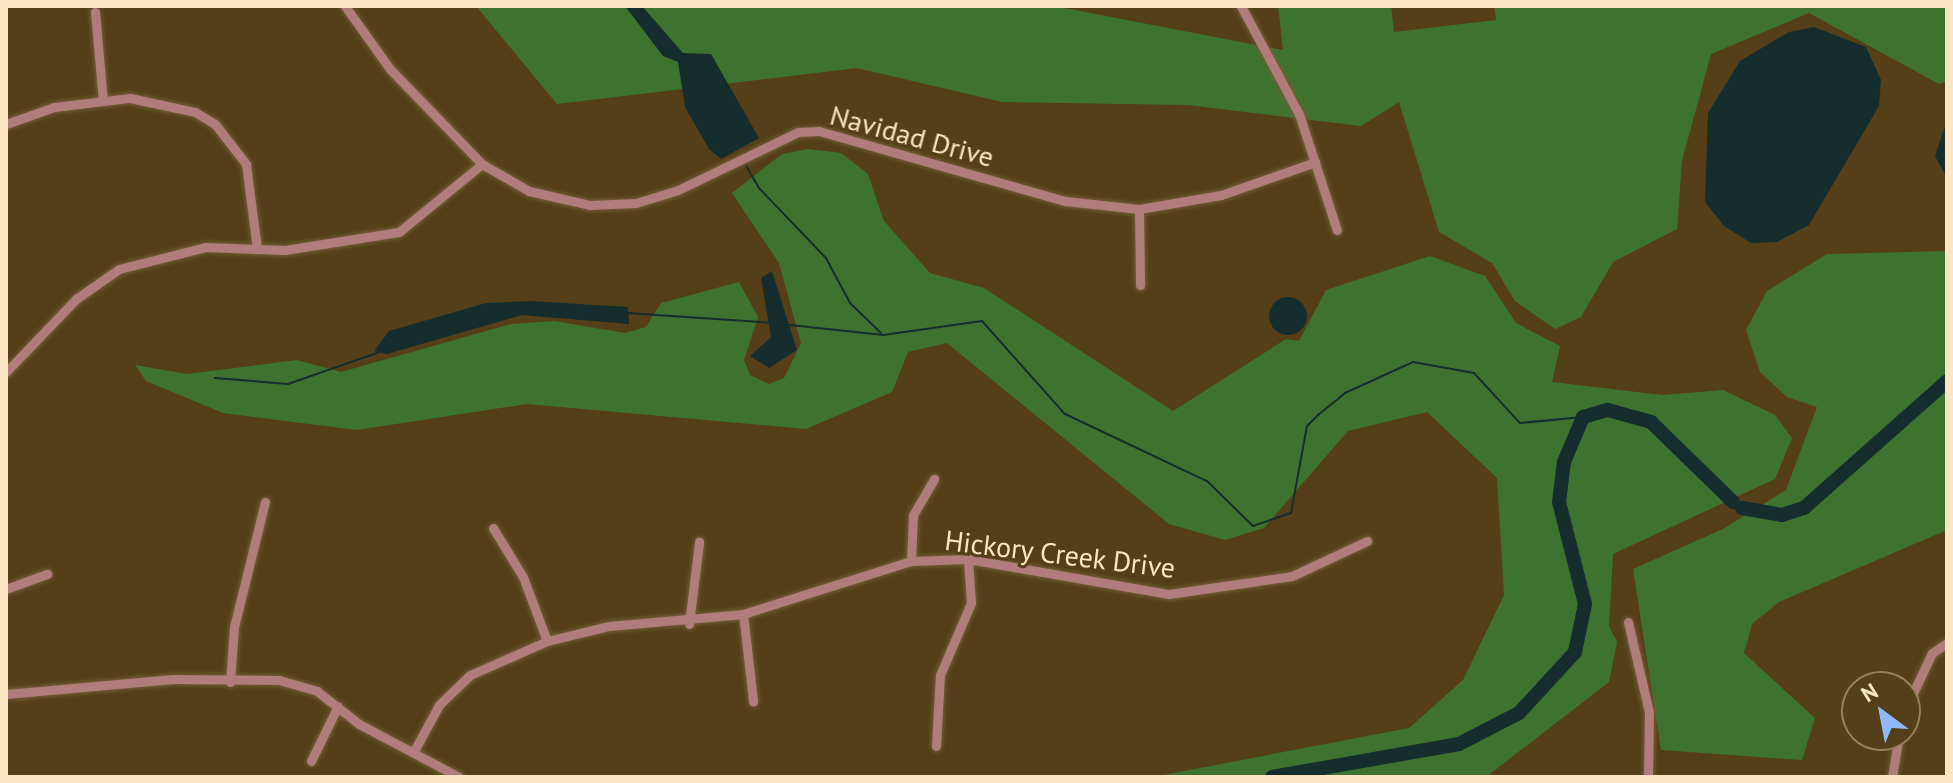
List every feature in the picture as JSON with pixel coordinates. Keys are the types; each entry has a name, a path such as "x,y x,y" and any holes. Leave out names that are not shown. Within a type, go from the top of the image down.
{"street":[{"name":"Navidad Drive","path":"345,6 390,69 482,164 529,191 590,205 636,203 696,181 781,138 819,131 1065,201 1139,209 1221,195 1315,162"},
{"path":"1241,6 1264,40 1315,162 1337,230"},
{"path":"95,12 103,101"},
{"path":"6,124 38,110 103,101 164,100 215,124 238,150 252,183 257,249"},
{"path":"6,372 76,299 119,269 205,247 257,249 399,232 482,164"},
{"path":"1139,209 1140,285"},
{"path":"911,561 913,515 934,479"},
{"path":"230,682 234,627 265,502"},
{"path":"493,528 523,577 547,641"},
{"name":"Hickory Creek Drive","path":"414,751 439,705 470,675 547,641 609,626 689,624 743,614 911,561 968,559 1169,594 1292,576 1367,541"},
{"path":"689,624 699,542"},
{"path":"936,746 940,675 971,603 968,559"},
{"path":"6,589 47,574"},
{"path":"743,614 753,701"},
{"path":"1628,622 1649,712 1648,777"},
{"path":"1921,676 1932,653 1947,643"},
{"path":"6,694 173,679 298,683 459,777"},
{"path":"311,761 338,706"},
{"path":"1892,777 1896,751"}],"green space":[{"path":"476,6 1054,6 1283,50 1278,6 1391,6 1394,32 1496,20 1494,6 1947,6 1947,81 1939,84 1809,13 1711,54 1682,161 1677,229 1613,262 1581,317 1555,329 1515,301 1492,263 1439,232 1399,102 1361,126 1188,105 1002,102 857,68 557,104"},
{"path":"808,149 841,153 868,174 884,221 930,273 984,288 1173,411 1286,339 1299,341 1326,290 1430,256 1485,276 1516,323 1560,346 1552,382 1662,395 1723,390 1775,415 1792,438 1775,479 1613,554 1609,626 1617,642 1609,682 1486,777 1153,777 1409,728 1463,680 1504,595 1497,478 1427,412 1348,431 1264,528 1225,540 1169,524 947,343 908,352 892,392 806,429 527,404 357,430 223,413 146,381 135,365 187,374 297,360 341,372 511,324 554,321 625,333 646,327 661,303 739,282 758,317 744,360 750,375 769,384 784,378 801,343 779,263 732,193 782,154"},
{"path":"1947,251 1947,530 1779,602 1752,624 1744,653 1815,718 1802,760 1661,750 1633,569 1723,529 1786,490 1817,407 1787,397 1760,372 1746,330 1767,291 1827,254"}],"water":[{"path":"625,6 642,6 683,53 711,54 759,138 721,159 709,149 685,107 678,62 663,56"},
{"path":"1814,27 1866,47 1881,80 1879,106 1809,225 1777,242 1751,243 1724,226 1705,202 1708,113 1740,61 1789,32"},
{"path":"1947,120 1947,178 1935,156"},
{"path":"772,271 797,350 769,368 750,356 771,337 761,278"},
{"path":"1288,297 1302,302 1307,316 1302,330 1288,335 1274,330 1269,316 1274,302"},
{"path":"530,301 628,307 629,324 522,315 387,354 374,351 389,331 486,303"}],"waterway":[{"path":"744,162 759,188 826,258 850,303 881,333"},
{"path":"627,313 772,323"},
{"path":"790,325 883,335 982,321 1065,414 1207,481 1253,526 1291,513 1307,426 1345,393 1413,362 1474,373 1520,423 1583,417"},
{"path":"215,378 288,384 380,352"},
{"path":"1742,508 1782,515 1804,508 1947,381"},
{"path":"1272,777 1459,744 1519,713 1575,652 1585,604 1559,502 1564,462 1583,417 1608,410 1651,422 1733,502"}]}
